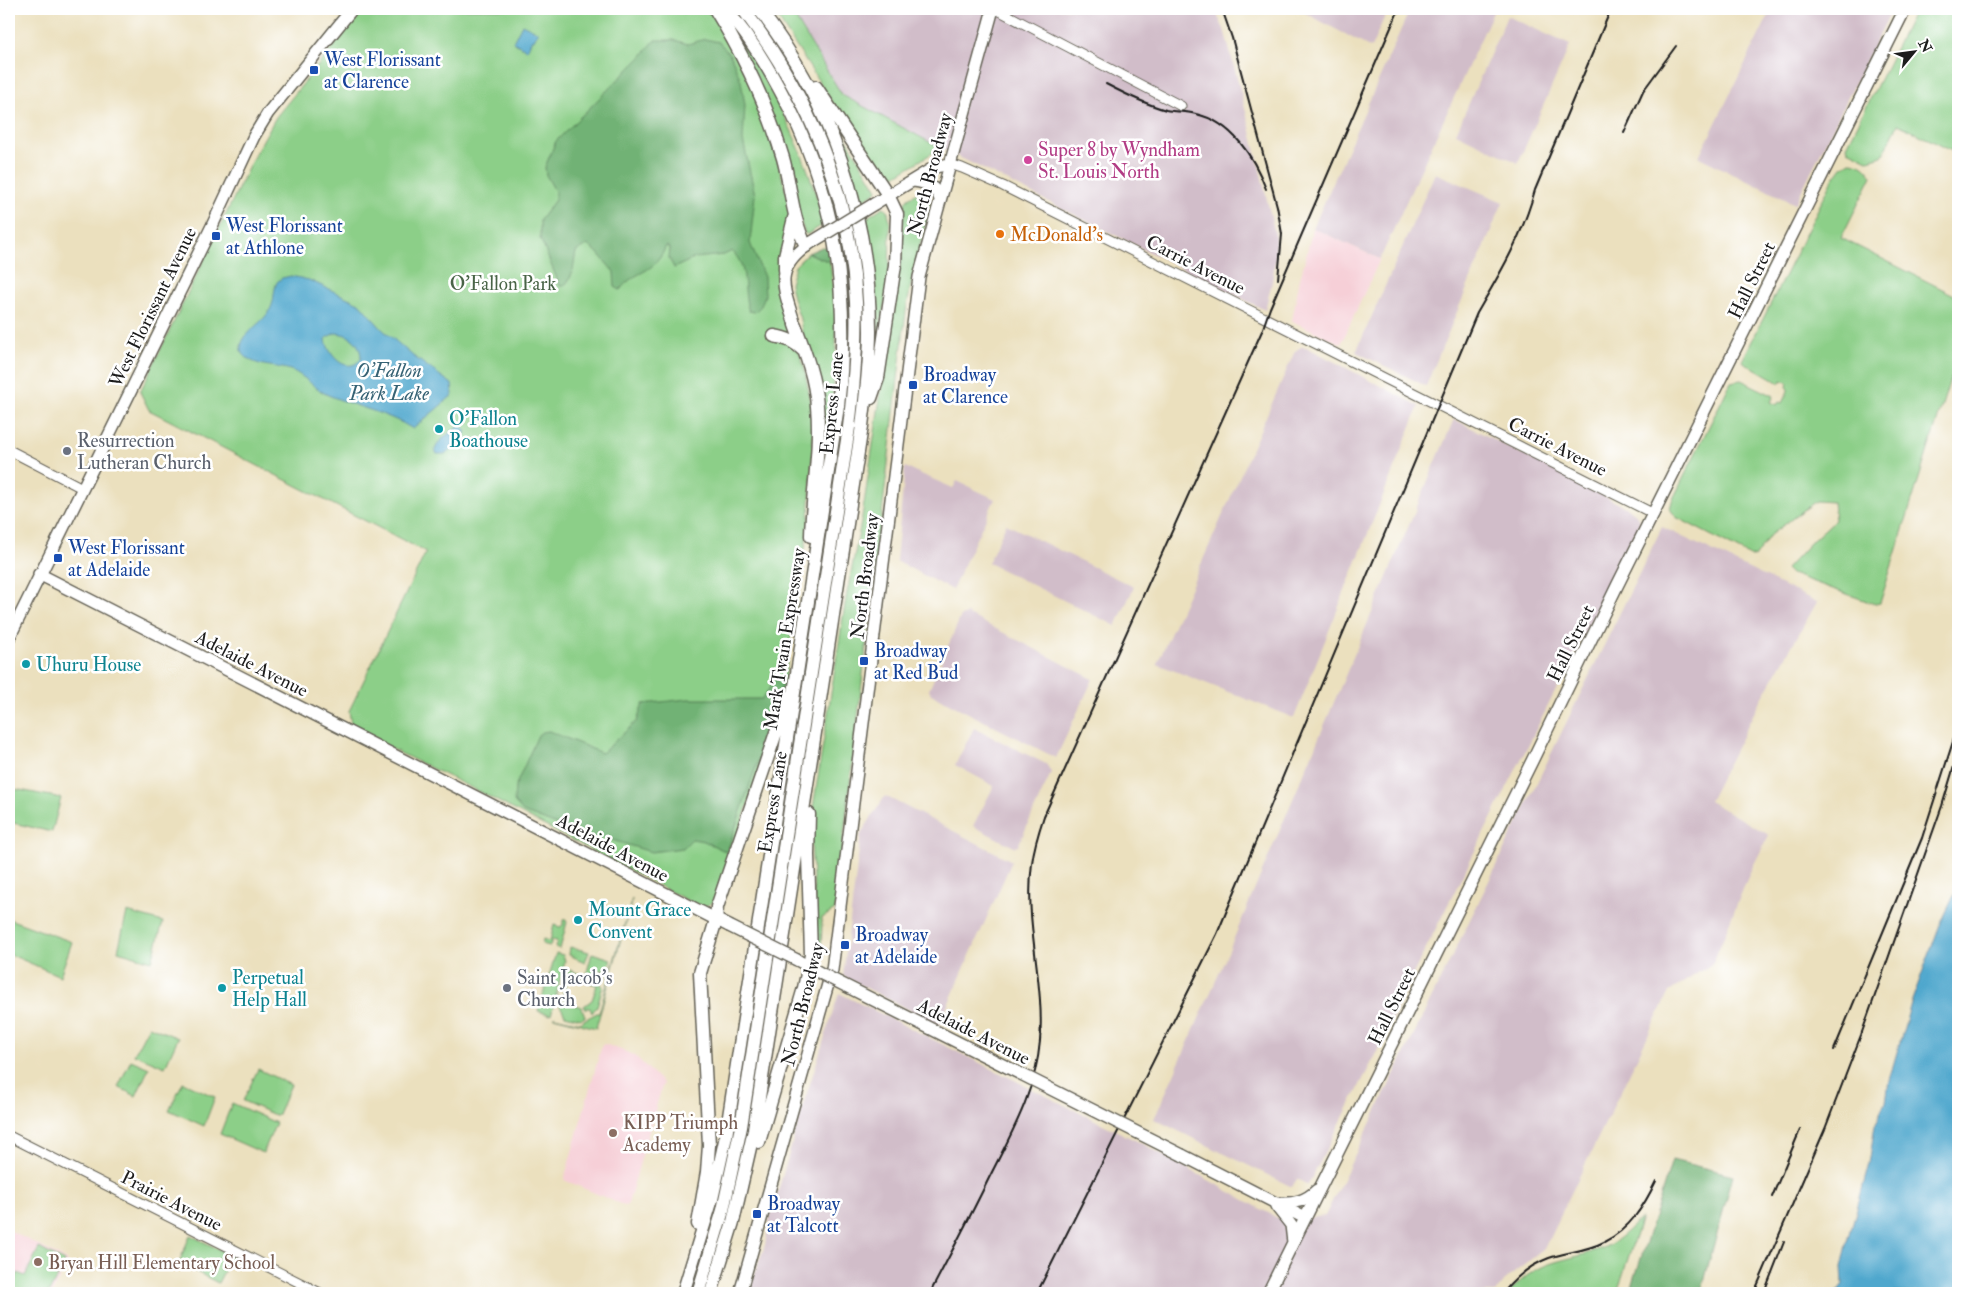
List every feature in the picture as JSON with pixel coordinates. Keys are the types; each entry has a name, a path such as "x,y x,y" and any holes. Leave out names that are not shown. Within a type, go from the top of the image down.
{"highway":[{"path":"715,9 744,58 766,107 786,169 801,237 808,244"},
{"name":"Mark Twain Expressway","path":"684,1293 712,1199 726,1136 841,378 843,322 838,259 830,218 823,191 804,138 786,100 765,63 741,28 725,9"},
{"name":"Express Lane","path":"698,1293 721,1217 741,1127 848,427 856,342 856,300 851,257 843,212 830,168 808,116 789,78 767,42 742,9"},
{"path":"759,9 831,107 888,195 897,214 895,265 878,378 862,426"},
{"path":"711,1293 726,1248 743,1184 761,1083 862,426 868,374 870,331 868,289 859,225 849,184 830,131 787,49"},
{"path":"785,270 785,256 793,225 794,210"},
{"path":"795,325 814,388 818,427 811,532 810,591"},
{"path":"774,336 786,337 804,351"},
{"path":"688,1280 707,1172 709,1145 700,974 716,920 717,907 797,674"},
{"path":"743,1184 759,1142 804,988 803,963 811,955 808,854 810,766"},
{"path":"804,988 824,975"}],"main road":[{"name":"West Florissant Avenue","path":"9,638 212,226 254,136 268,113 352,9"},
{"name":"North Broadway","path":"740,1293 834,960 919,277 994,9"},
{"name":"Hall Street","path":"1268,1293 1617,586 1905,9"},
{"path":"795,325 784,290 783,279 790,261 808,244 888,195 936,167 950,164"},
{"path":"914,181 933,186 940,199"},
{"name":"Adelaide Avenue","path":"39,574 1305,1218"},
{"path":"1274,1202 1291,1204 1301,1202 1316,1192 1323,1183"},
{"path":"1274,1202 1290,1225 1293,1242"}],"street":[{"path":"994,9 1181,106"},
{"name":"Carrie Avenue","path":"950,164 1003,186 1654,514"},
{"path":"9,450 82,488"},
{"name":"Prairie Avenue","path":"9,1136 320,1293"}],"shaded area":[{"path":"790,9 1214,9 1224,29 1250,127 1275,234 1276,254 1265,310 939,147 842,95"},
{"path":"1298,9 1388,9 1371,48"},
{"path":"1410,9 1494,10 1380,259 1313,228"},
{"path":"1772,9 1892,9 1795,204 1699,157"},
{"path":"1507,16 1570,45 1518,163 1456,133"},
{"path":"1435,173 1503,202 1426,386 1356,352"},
{"path":"1313,228 1380,259 1341,344 1292,321 1299,283"},
{"path":"1301,347 1306,347 1419,406 1294,718 1157,664 1295,351"},
{"path":"1454,419 1629,509 1636,514 1640,523 1409,982 1375,1056 1308,1185 1297,1179 1292,1187 1154,1119 1218,976"},
{"path":"905,467 953,488 957,481 995,499 952,590 896,561"},
{"path":"1006,524 1134,587 1116,626 988,563"},
{"path":"1662,527 1817,602 1757,707 1709,801 1769,835 1750,872 1713,963 1669,992 1544,1249 1504,1281 1495,1293 748,1293 765,1245 769,1222 805,1099 839,993 1143,1144 1283,1221 1325,1216"},
{"path":"967,614 1093,679 1056,758 931,694 929,690 961,616"},
{"path":"974,728 1046,764 1050,770 1051,773 1018,846 1014,847 973,826 994,786 955,765"},
{"path":"885,796 1012,861 939,1025 843,976 861,834"},
{"name":"KIPP Triumph Academy","path":"605,1044 634,1055 663,1083 628,1204 625,1206 564,1180 602,1045"},
{"name":"Bryan Hill Elementary School","path":"9,1230 68,1261 52,1293 9,1293"}],"green space":[{"name":"O'Fallon Park","path":"364,9 710,9 762,104 791,210 782,258 776,276 781,299 804,366 814,420 809,522 782,698 717,900 704,907 698,906 480,792 355,731 351,724 349,711 426,552 149,410 140,392 254,156 276,117"},
{"path":"772,9 790,9 842,95 939,147 939,149 890,179 880,176"},
{"path":"1915,9 1958,9 1958,154 1898,124 1882,156 1868,160 1848,150 1847,146"},
{"path":"734,33 776,101 809,173 824,224 808,234 805,234"},
{"path":"705,39 719,42 731,56 741,81 745,105 743,140 755,195 750,243 764,277 765,295 761,306 755,312 749,311 743,272 738,258 732,251 724,255 695,258 674,268 669,258 670,248 666,246 656,263 632,278 620,290 615,287 614,272 596,251 587,245 576,252 570,278 564,286 560,286 540,238 540,220 555,200 555,191 546,175 545,167 556,141 641,57 655,40 674,40 688,44"},
{"path":"832,114 877,190 861,201 850,165"},
{"path":"1850,162 1863,166 1872,176 1841,238 1958,297 1958,354 1880,603 1875,604 1791,574 1786,569 1835,520 1833,502 1816,501 1770,535 1754,558 1676,517 1670,509 1672,501 1731,382 1741,380 1774,396 1771,402 1777,405 1779,402 1782,403 1789,389 1787,387 1788,383 1782,380 1780,383 1742,361 1833,179 1842,167"},
{"path":"921,191 928,194 930,206 906,311 835,910 822,918 821,957 817,954 811,839 813,808 846,598 862,517 902,254 903,211 908,198"},
{"path":"883,207 887,209 890,221 889,282 878,338 875,275 866,218"},
{"path":"822,247 828,247 830,262 808,253"},
{"path":"808,253 830,262 836,324 832,403 816,500 820,449 800,319 790,284 795,266"},
{"path":"778,676 783,679 779,700 727,852 704,841 692,839 683,848 651,852 612,840 593,839 523,812 514,802 515,787 538,735 542,732 549,731 602,753 637,721 643,704 688,699 762,699"},
{"path":"9,788 61,798 52,832 9,822"},
{"path":"632,899 596,1028 554,1017 581,1023 599,1013"},
{"path":"127,912 163,922 152,961 118,951"},
{"path":"9,919 72,942 60,976 9,954"},
{"path":"566,919 567,922 560,949 555,947 557,941 552,940 550,946 542,944 543,939 550,941 554,925 560,927 563,925 563,920"},
{"path":"570,947 589,952 585,962 569,955"},
{"path":"556,953 563,955 565,961 551,1015 538,1011"},
{"path":"592,953 611,959 605,977 598,975 604,969 597,971 596,975 587,972"},
{"path":"570,970 582,975 581,980 568,976 565,992 571,1004 582,1007 585,1017 581,1019 565,1015 558,1002 565,1001 563,984 565,976"},
{"path":"586,975 603,980 599,983 603,986 597,1006 592,1013 590,1008 585,1008 584,1006 592,1000 597,985 584,981"},
{"path":"149,1026 178,1038 165,1067 134,1054"},
{"path":"131,1060 149,1068 136,1096 118,1087"},
{"path":"258,1069 291,1085 277,1116 243,1101"},
{"path":"183,1082 215,1097 204,1126 169,1110"},
{"path":"232,1103 276,1123 263,1153 220,1134"},
{"path":"1672,1160 1733,1175 1701,1293 1630,1293"},
{"path":"1641,1218 1617,1293 1509,1293 1521,1281 1543,1267 1605,1247 1624,1234"},
{"path":"190,1235 232,1256 218,1283 179,1263"},
{"path":"39,1248 65,1262 49,1293 9,1293 18,1273 25,1276"}],"water":[{"path":"522,24 538,32 527,50 513,42"},
{"name":"O'Fallon Park Lake","path":"291,276 309,280 359,303 382,329 413,356 452,384 453,395 413,429 383,414 328,395 293,371 251,361 241,351 241,345 247,335 268,313 272,305 277,282 282,278","holes":["335,333 350,337 357,344 361,353 361,359 356,364 344,364 334,357 330,351 326,338"]},
{"path":"461,426 466,430 464,437 446,454 437,454 435,450 442,439"},
{"path":"1958,887 1958,1293 1836,1293 1843,1284 1842,1267 1869,1164 1875,1125 1886,1102 1889,1080 1911,1003 1939,927"}],"railway":[{"path":"1222,9 1232,38 1277,206 1282,234 1278,279"},
{"path":"930,1293 1014,1128 1028,1095 1038,1059 1041,1019 1040,997 1032,930 1030,885 1034,851 1044,816 1262,331 1270,308 1399,9"},
{"path":"1037,1293 1217,934 1477,313 1517,239 1535,190 1611,9"},
{"path":"1624,133 1643,91 1676,46"},
{"path":"1106,84 1158,108 1196,114 1209,118 1220,125 1231,133 1248,153 1266,189"},
{"path":"1834,1050 1922,838 1958,726"},
{"path":"1754,1293 1825,1129 1861,1035 1942,806 1958,753"},
{"path":"1772,1197 1800,1130"},
{"path":"1503,1293 1523,1272 1535,1264 1549,1258 1591,1247 1613,1237 1629,1224 1656,1181"},
{"path":"1764,1293 1784,1242"}],"place":[{"name":"West Florissant at Clarence","path":"314,70"},
{"name":"Super 8 by Wyndham St. Louis North","path":"1028,160"},
{"name":"McDonald's","path":"1000,234"},
{"name":"West Florissant at Athlone","path":"216,236"},
{"name":"Broadway at Clarence","path":"913,385"},
{"name":"O'Fallon Boathouse","path":"439,429"},
{"name":"Resurrection Lutheran Church","path":"67,451"},
{"name":"West Florissant at Adelaide","path":"58,558"},
{"name":"Broadway at Red Bud","path":"864,661"},
{"name":"Uhuru House","path":"26,664"},
{"name":"Mount Grace Convent","path":"578,920"},
{"name":"Broadway at Adelaide","path":"845,945"},
{"name":"Perpetual Help Hall","path":"222,988"},
{"name":"Saint Jacob's Church","path":"507,988"},
{"name":"KIPP Triumph Academy","path":"613,1133"},
{"name":"Broadway at Talcott","path":"757,1214"},
{"name":"Bryan Hill Elementary School","path":"38,1262"}]}
